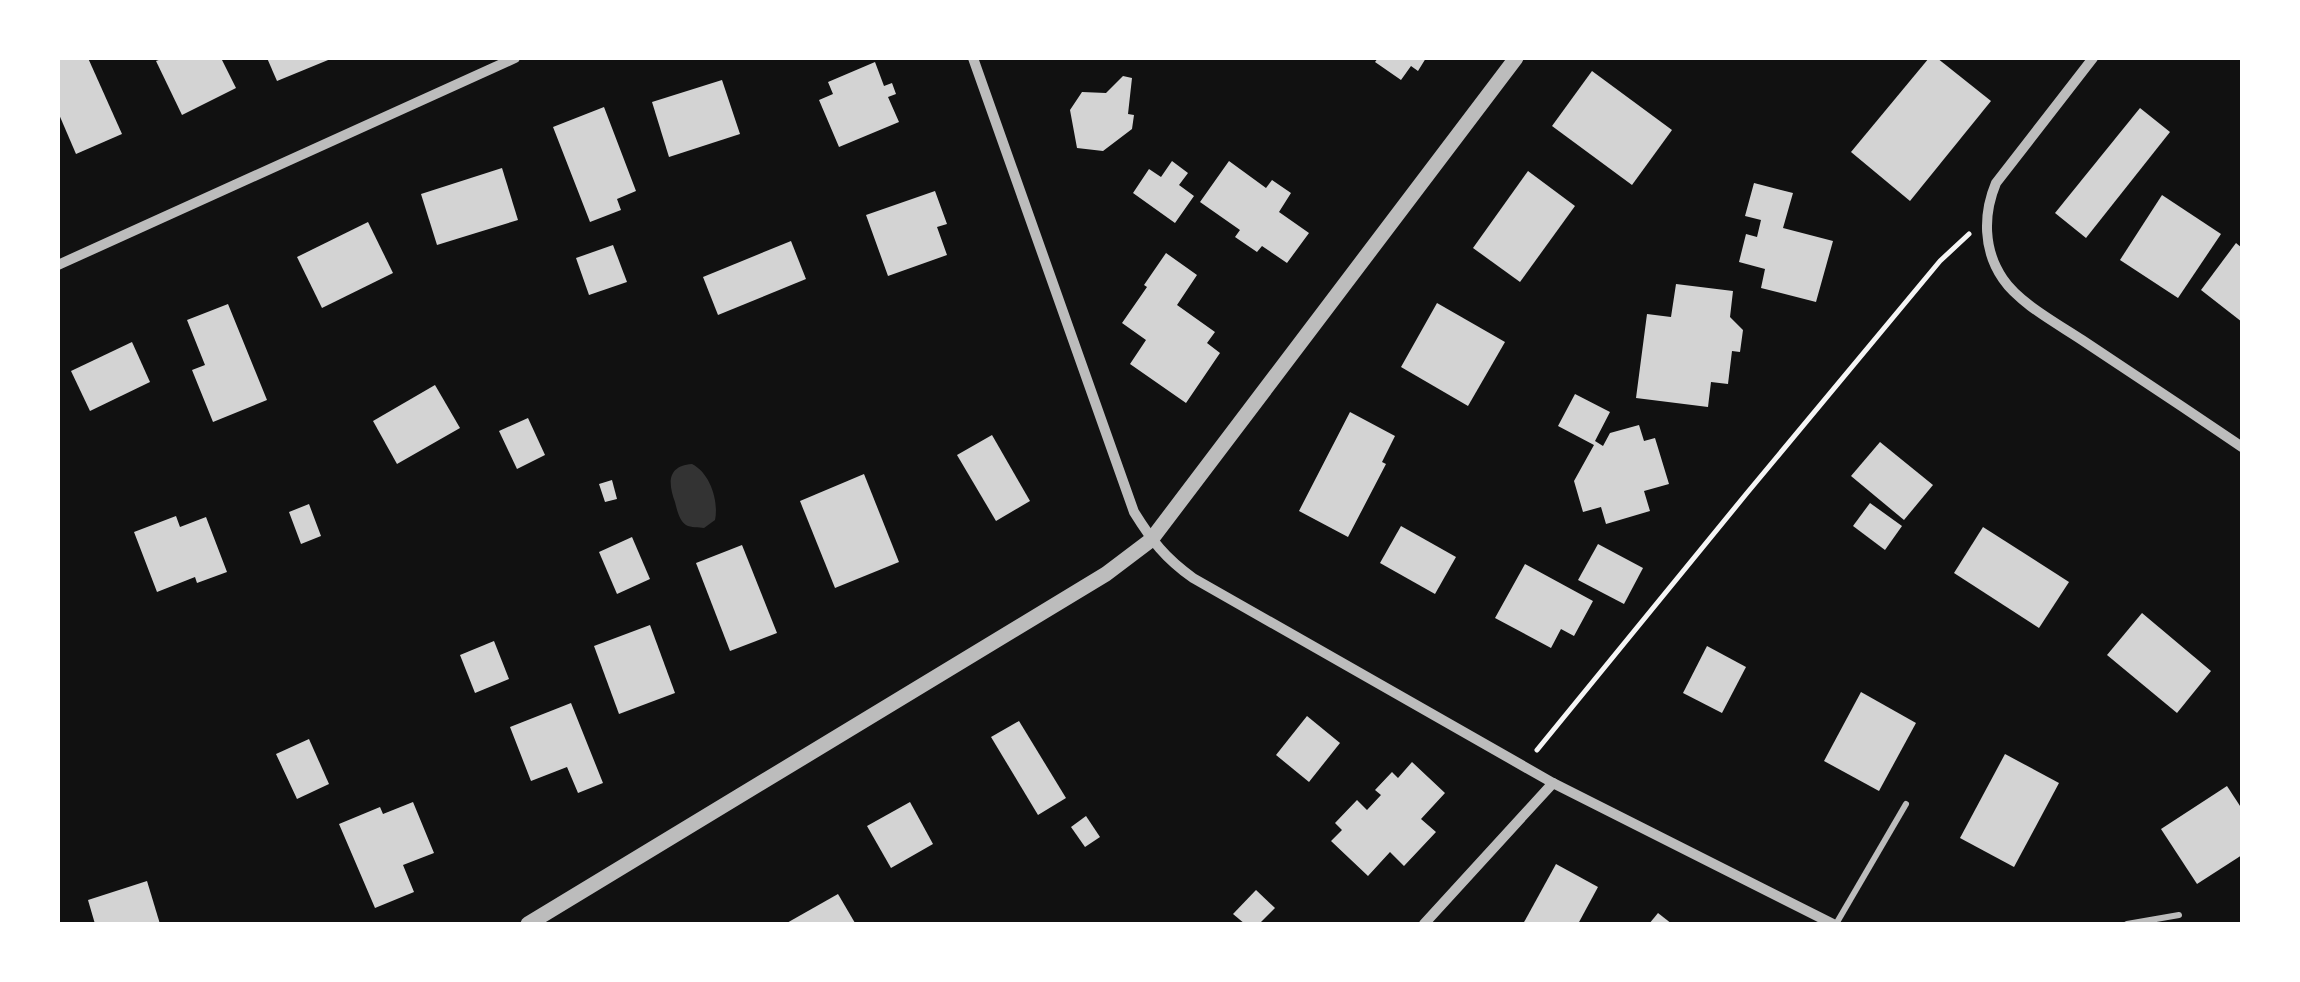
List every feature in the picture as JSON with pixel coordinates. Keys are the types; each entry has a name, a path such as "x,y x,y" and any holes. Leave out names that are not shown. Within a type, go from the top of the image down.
{"street":[{"path":"58,266 516,58"},
{"path":"974,58 1130,500 1164,556 1193,578 1553,783 1834,924"},
{"path":"528,924 556,917 1106,574 1151,540 1516,58"},
{"path":"2093,58 2004,171 1990,198 1987,230 1996,267 2020,296 2242,447"},
{"path":"1424,924 1553,783"}],"lane":[{"path":"1834,924 1906,804"},
{"path":"2126,924 2179,915"}],"path":[{"path":"1535,753 1940,261 1967,234 1987,230"}],"shaded area":[{"path":"692,464 704,474 714,496 715,520 704,528 684,523 671,488 674,472"}],"building":[{"path":"58,58 88,58 122,134 76,154 58,112"},
{"path":"221,58 236,88 182,115 156,61"},
{"path":"267,58 333,58 277,81"},
{"path":"1378,58 1426,58 1418,71 1411,66 1401,80 1375,62"},
{"path":"1929,58 1937,58 1991,101 1910,201 1851,152"},
{"path":"875,62 884,86 892,83 896,94 888,97 899,122 839,147 819,100 833,94 828,82"},
{"path":"1592,71 1672,130 1632,185 1552,126"},
{"path":"1123,76 1132,78 1128,114 1134,115 1132,129 1103,151 1077,148 1070,110 1082,92 1106,93"},
{"path":"722,80 740,134 669,157 652,102"},
{"path":"604,107 636,191 617,199 621,210 590,222 553,127"},
{"path":"2140,108 2170,132 2086,238 2055,213"},
{"path":"1172,161 1188,173 1179,185 1194,196 1175,223 1133,193 1149,169 1161,177"},
{"path":"1229,161 1266,188 1272,180 1291,193 1279,212 1309,233 1287,263 1262,246 1257,252 1235,237 1240,230 1200,202"},
{"path":"502,168 518,220 437,245 421,194"},
{"path":"1528,171 1575,206 1520,282 1473,248"},
{"path":"1754,183 1793,193 1783,228 1833,241 1816,302 1761,288 1765,269 1739,262 1746,234 1757,237 1761,220 1745,216"},
{"path":"935,191 947,224 937,227 947,255 888,276 866,215"},
{"path":"2162,195 2221,234 2178,298 2120,260"},
{"path":"368,222 393,273 322,308 297,257"},
{"path":"791,241 806,279 718,315 703,277"},
{"path":"2236,243 2242,248 2242,322 2201,290"},
{"path":"613,245 627,282 589,295 576,258"},
{"path":"1166,253 1197,275 1177,305 1215,332 1207,343 1220,353 1186,403 1130,364 1146,340 1122,323"},
{"path":"1676,284 1733,291 1730,317 1743,330 1740,352 1732,351 1728,384 1711,382 1708,407 1636,398 1647,314 1671,317"},
{"path":"1437,303 1505,342 1468,406 1401,367"},
{"path":"228,304 267,400 213,422 192,370 205,365 187,320"},
{"path":"132,342 150,382 90,411 71,371"},
{"path":"435,385 460,428 397,464 373,421"},
{"path":"1575,394 1610,412 1595,441 1603,446 1610,433 1639,425 1644,441 1655,438 1669,484 1644,491 1650,511 1606,524 1601,507 1583,512 1574,481 1594,445 1558,426"},
{"path":"1350,412 1395,436 1382,462 1386,464 1348,537 1299,511"},
{"path":"528,418 545,455 517,469 499,431"},
{"path":"992,435 1030,501 996,521 957,455"},
{"path":"1880,442 1933,485 1904,520 1851,476"},
{"path":"864,474 899,562 835,588 800,501"},
{"path":"612,480 617,499 605,502 599,484"},
{"path":"1870,503 1902,526 1885,550 1853,526"},
{"path":"309,504 321,536 301,544 289,512"},
{"path":"176,516 180,527 206,517 227,572 197,583 195,577 157,592 134,532"},
{"path":"1401,526 1456,557 1435,594 1380,563"},
{"path":"1983,527 2069,582 2039,628 1954,573"},
{"path":"632,537 650,579 617,594 599,552"},
{"path":"1598,544 1643,568 1624,604 1578,580"},
{"path":"742,545 777,633 730,651 696,563"},
{"path":"1525,564 1593,601 1574,636 1561,629 1551,648 1495,618"},
{"path":"2142,613 2211,671 2177,713 2107,655"},
{"path":"650,625 675,693 619,714 594,646"},
{"path":"494,641 509,679 475,693 460,655"},
{"path":"1707,646 1746,667 1722,713 1683,693"},
{"path":"1861,692 1916,723 1879,791 1824,761"},
{"path":"571,703 603,783 578,793 567,767 531,781 510,727"},
{"path":"1307,716 1340,743 1309,782 1276,755"},
{"path":"1019,721 1066,798 1038,815 991,737"},
{"path":"309,739 329,784 297,799 276,754"},
{"path":"2005,754 2059,783 2014,867 1960,838"},
{"path":"1412,762 1445,793 1421,819 1436,832 1404,866 1390,852 1368,876 1331,841 1342,830 1335,823 1357,800 1367,810 1381,795 1375,790 1392,772 1398,778"},
{"path":"2227,786 2242,809 2242,855 2197,884 2161,829"},
{"path":"413,802 434,853 403,865 414,892 375,908 339,824 380,807 383,814"},
{"path":"910,802 933,844 891,868 867,826"},
{"path":"1086,816 1100,837 1085,847 1071,827"},
{"path":"1556,864 1598,887 1578,924 1523,924"},
{"path":"147,881 160,924 95,924 88,900"},
{"path":"1256,890 1275,908 1259,924 1245,924 1233,914"},
{"path":"838,894 855,923 785,924"},
{"path":"1658,913 1672,924 1649,924"}]}
